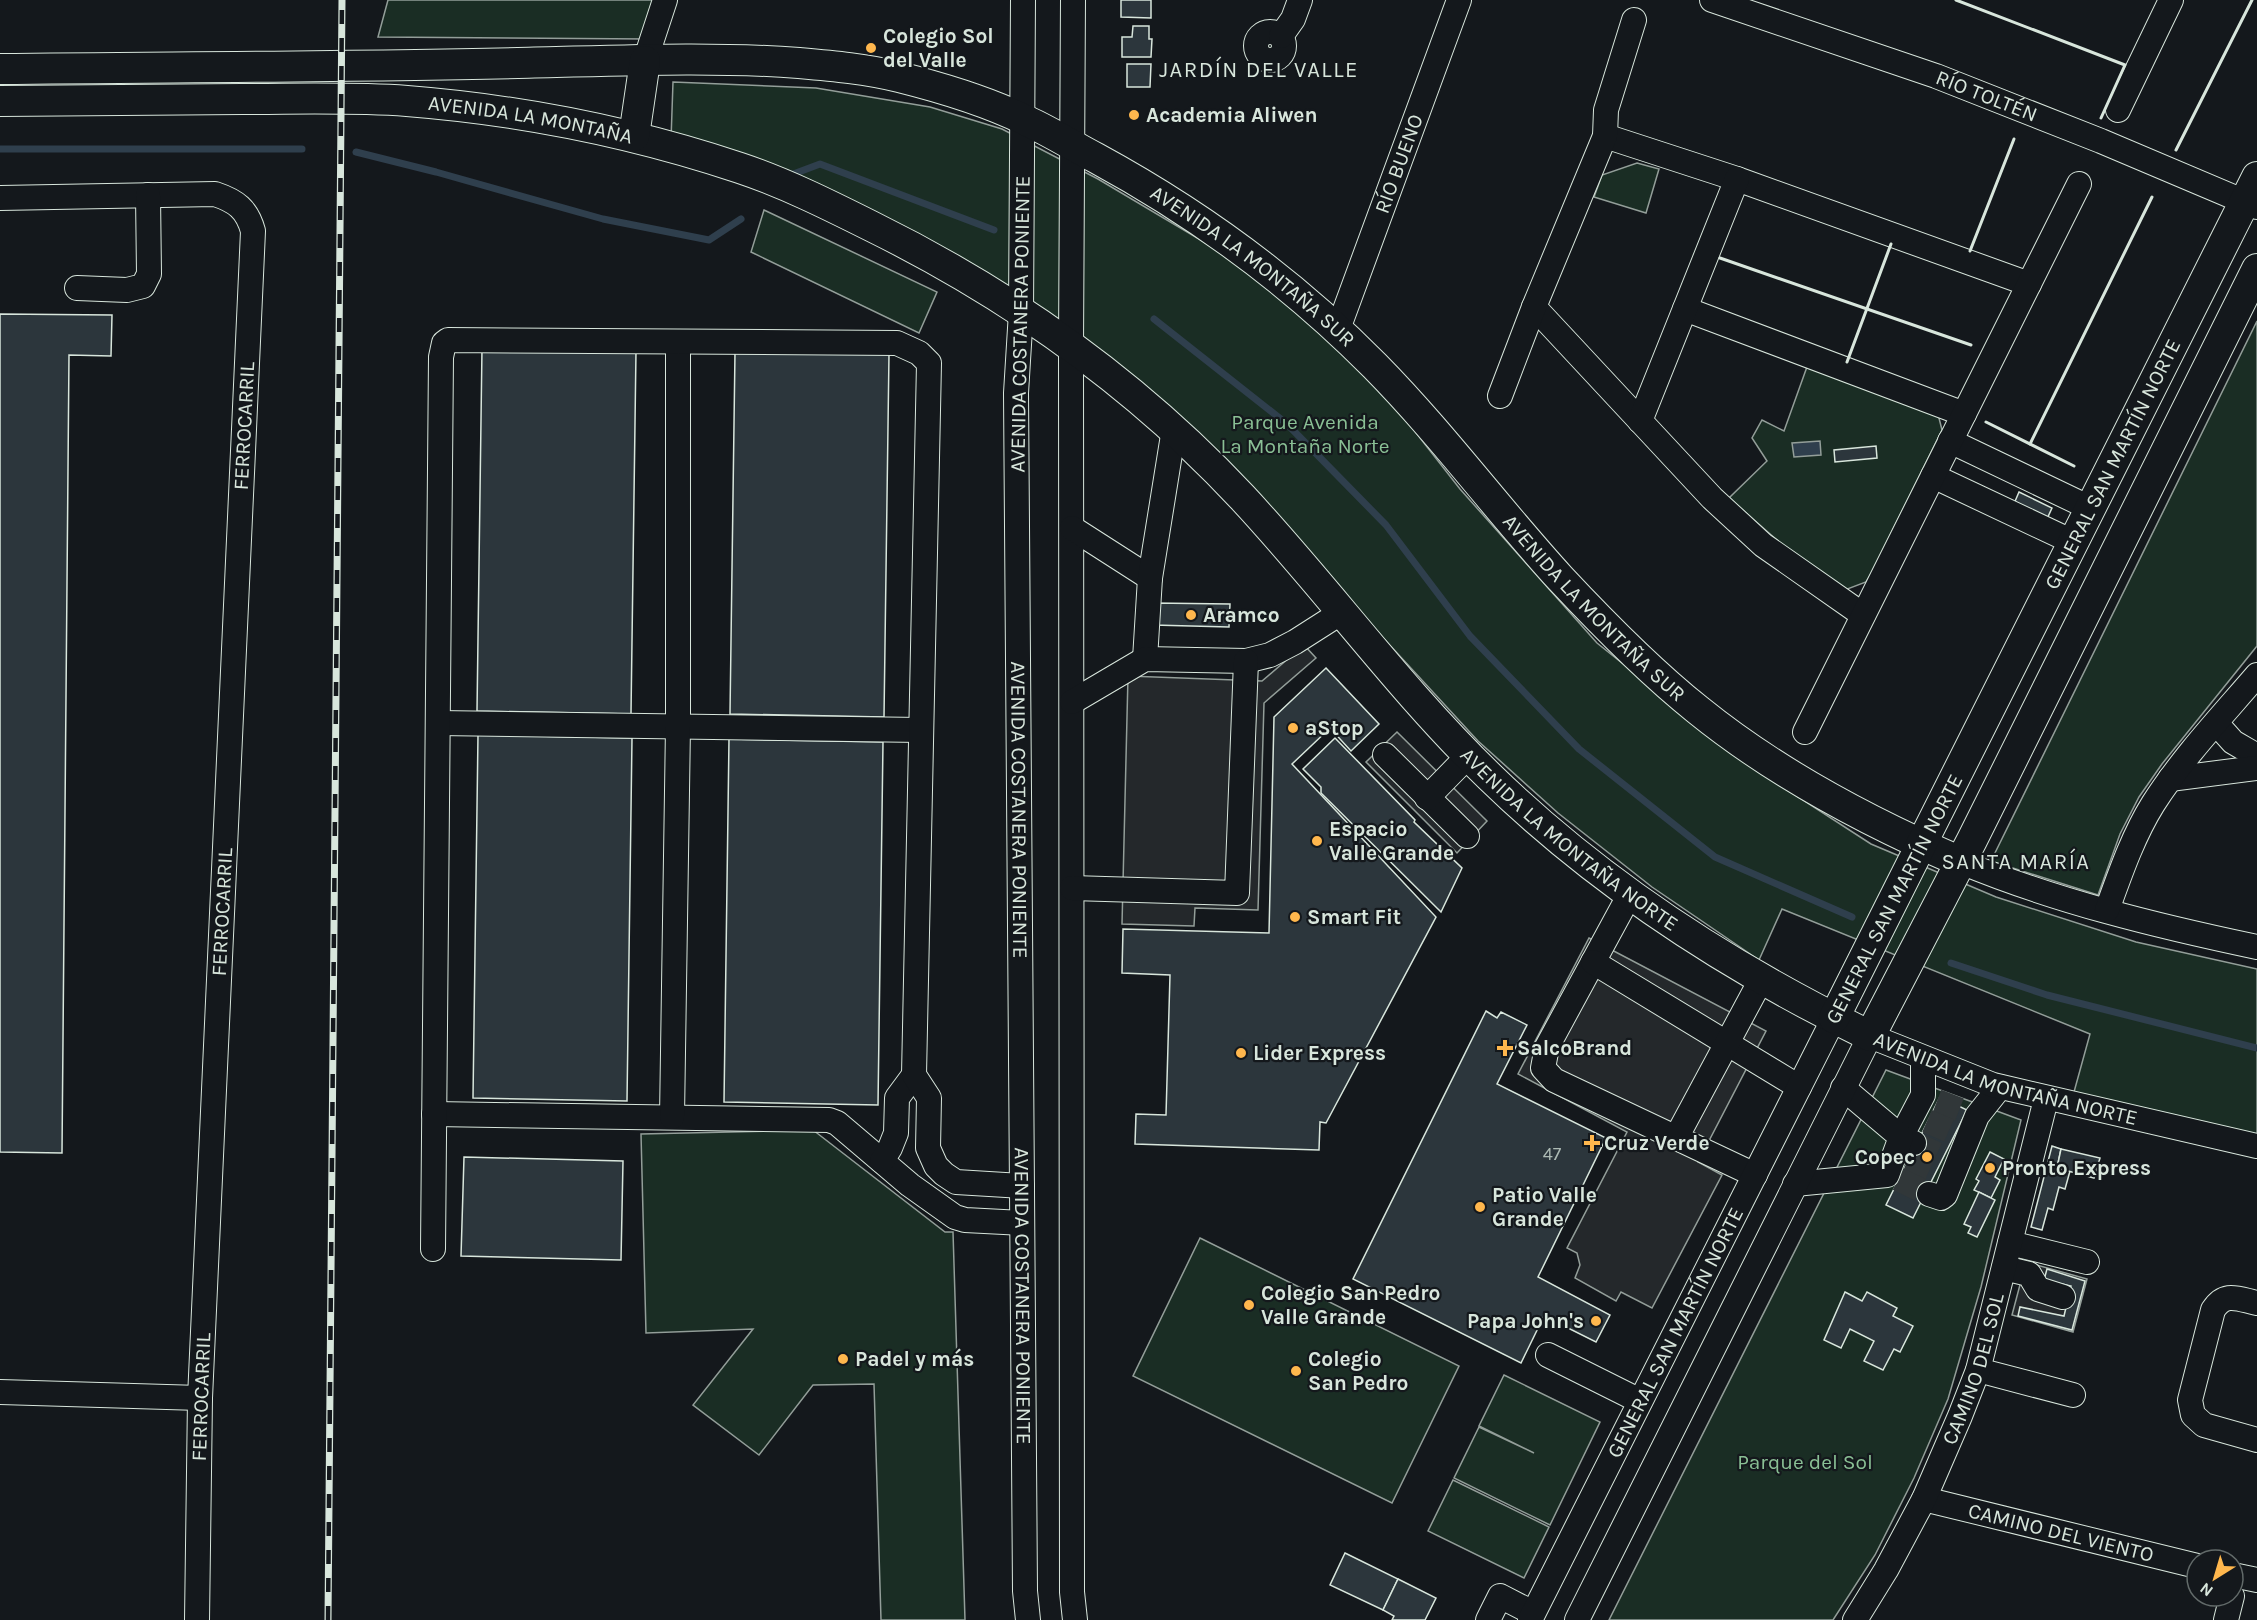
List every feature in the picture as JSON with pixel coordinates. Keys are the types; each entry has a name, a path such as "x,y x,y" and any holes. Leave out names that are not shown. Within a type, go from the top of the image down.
{"main road":[{"name":"AVENIDA LA MONTAÑA","path":"0,69 394,66 711,59 773,61 844,67 894,76 970,98 1023,119"},
{"path":"634,136 645,61"},
{"name":"AVENIDA LA MONTAÑA","path":"0,101 342,98 406,101 493,110 564,121 634,136 746,170 831,206 910,245 1021,312"},
{"name":"AVENIDA LA MONTAÑA SUR","path":"1023,119 1132,178 1228,239 1279,278 1338,329 1414,406 1560,578 1639,657 1698,711 1811,788 1882,826 1961,862"},
{"name":"GENERAL SAN MARTÍN NORTE","path":"1834,1018 2090,508 2253,195"},
{"name":"GENERAL SAN MARTÍN NORTE","path":"1870,1036 1961,862 2257,269"},
{"name":"AVENIDA LA MONTAÑA NORTE","path":"1021,312 1071,345 1174,429 1242,497 1431,716 1547,829 1630,894 1696,939 1762,978 1870,1036"}],"street":[{"path":"645,61 665,0"},
{"name":"AVENIDA COSTANERA PONIENTE","path":"1023,0 1021,312 1016,393 1025,1591 1028,1620"},
{"path":"1073,0 1072,1580 1075,1620"},
{"path":"1281,36 1293,19 1300,0"},
{"name":"RÍO BUENO","path":"1338,329 1459,0"},
{"name":"RÍO TOLTÉN","path":"1712,0 1936,76 2101,141 2253,195"},
{"path":"2118,110 2171,0"},
{"path":"1500,396 1605,136 1606,110 1635,20"},
{"path":"1605,136 1737,179 2029,284"},
{"path":"1640,422 1737,179"},
{"path":"1805,732 2079,184"},
{"name":"FERROCARRIL","path":"148,195 214,194 232,200 249,218 253,231 200,1398 197,1620"},
{"path":"0,198 148,195 148,274 143,286 128,290 77,288"},
{"path":"1534,308 1712,498 1763,545 1863,615"},
{"path":"1684,309 1964,414"},
{"path":"432,1249 441,357 444,343 453,340 897,343 919,353 929,363 914,1075 928,1098 928,1148 936,1166 956,1182 1022,1186"},
{"path":"672,1117 678,726 678,342"},
{"path":"1145,658 1150,578 1174,429"},
{"path":"1950,441 2090,508"},
{"path":"1933,476 2073,542"},
{"path":"1072,528 1150,578"},
{"path":"1072,702 1145,658 1246,661 1270,655 1342,612"},
{"path":"1072,888 1237,893 1246,661"},
{"path":"2107,910 2140,829 2170,778 2257,675"},
{"path":"438,723 921,730"},
{"path":"2216,723 2233,742 2257,756"},
{"path":"1385,755 1467,836"},
{"path":"1427,798 1469,755"},
{"path":"2170,778 2257,768"},
{"name":"AVENIDA LA MONTAÑA SUR","path":"1961,862 2068,900 2153,924 2257,947"},
{"path":"1630,894 1547,1047 1543,1068 1554,1080 1755,1175"},
{"path":"1593,962 1799,1087"},
{"path":"1676,1138 1762,978"},
{"name":"GENERAL SAN MARTÍN NORTE","path":"1531,1616 1834,1018"},
{"name":"GENERAL SAN MARTÍN NORTE","path":"1576,1620 1870,1036"},
{"name":"AVENIDA LA MONTAÑA NORTE","path":"1870,1036 2000,1087 2257,1146"},
{"path":"1900,1159 1925,1108 1923,1058"},
{"path":"882,1161 896,1133 897,1098 914,1075"},
{"path":"1945,1175 1967,1125 2000,1087"},
{"path":"1843,1088 1900,1159"},
{"name":"CAMINO DEL SOL","path":"1855,1620 1886,1570 1924,1499 1978,1370 2046,1099"},
{"path":"434,1114 829,1120 837,1123 942,1209 960,1219 1022,1223"},
{"path":"1795,1184 1900,1159"},
{"path":"2010,1244 2086,1262"},
{"path":"2004,1268 2029,1274 2038,1289 2063,1297"},
{"path":"2257,1303 2230,1297 2218,1301 2213,1310 2190,1400 2193,1415 2204,1425 2257,1440"},
{"path":"1548,1355 1640,1401"},
{"path":"1978,1370 2073,1395"},
{"path":"0,1392 200,1398"},
{"name":"CAMINO DEL VIENTO","path":"1924,1499 2185,1563"},
{"path":"1488,1620 1500,1596 1531,1616"}],"green space":[{"path":"388,0 654,0 648,39 378,37"},
{"name":"Parque Avenida La Montaña Norte","path":"673,82 816,88 930,107 1002,129 1098,179 1246,267 1370,374 1460,489 1597,643 1752,767 1871,844 1996,897 2136,942 2257,969 2257,1137 2074,1092 2090,1034 1782,909 1759,960 1652,887 1558,813 1478,741 1317,566 970,275 671,140"},
{"path":"1637,163 1659,169 1646,213 1594,197 1602,175"},
{"path":"764,210 937,292 919,333 751,252"},
{"path":"2257,321 2257,646 2162,764 2139,797 2120,834 2098,895 1991,861"},
{"path":"1808,364 1938,414 1942,430 1866,582 1837,593 1729,498 1767,461 1752,438 1762,420 1784,431"},
{"name":"Parque del Sol","path":"1886,1070 2021,1120 1981,1287 1948,1399 1914,1478 1875,1555 1833,1620 1609,1620"},
{"name":"Padel y más","path":"813,1130 945,1232 953,1232 965,1620 881,1620 874,1384 813,1385 759,1455 693,1405 753,1329 646,1333 641,1134"},
{"name":"Colegio San Pedro","path":"1200,1238 1459,1366 1392,1503 1133,1376"},
{"path":"1504,1375 1600,1422 1550,1525 1454,1478 1479,1427 1534,1453 1479,1426"},
{"path":"1453,1480 1549,1527 1524,1578 1428,1531"}],"shaded area":[{"path":"1304,645 1316,658 1264,703 1258,910 1195,908 1194,926 1122,924 1128,676 1262,681"},
{"path":"1397,732 1487,821 1457,853 1366,762"},
{"path":"1589,938 1766,1031 1698,1162 1722,1175 1652,1308 1621,1292 1616,1301 1575,1278 1580,1265 1577,1253 1567,1248 1627,1132 1518,1074"},
{"path":"2026,1262 2087,1279 2073,1332 2012,1315"}],"water":[{"path":"1820,441 1821,455 1794,457 1792,443"}],"building":[{"path":"1121,0 1151,0 1151,18 1121,17"},
{"path":"1133,26 1149,26 1149,39 1152,39 1151,57 1122,57 1122,37 1132,37"},
{"path":"1127,64 1151,64 1150,87 1127,87"},
{"path":"0,314 112,315 111,356 69,355 62,1153 0,1152"},
{"path":"482,348 636,351 631,714 477,711"},
{"path":"735,352 889,354 884,717 730,714"},
{"path":"1876,446 1877,458 1835,462 1834,450"},
{"path":"2019,492 2052,508 2046,521 2013,506"},
{"name":"Aramco","path":"1153,603 1230,604 1229,627 1153,625"},
{"name":"Espacio Valle Grande","path":"1326,668 1379,724 1351,751 1330,728 1292,764 1436,917 1326,1123 1320,1122 1319,1150 1135,1144 1136,1114 1166,1115 1170,975 1122,973 1123,929 1269,933 1274,717"},
{"path":"478,735 632,738 627,1101 473,1098"},
{"path":"1335,738 1415,820 1414,822 1462,868 1441,912 1321,793 1321,787 1303,769"},
{"path":"729,739 883,742 878,1105 724,1102"},
{"name":"Patio Valle Grande","path":"1486,1011 1497,1018 1501,1012 1527,1025 1497,1084 1606,1138 1538,1277 1610,1315 1596,1342 1544,1316 1521,1363 1353,1279"},
{"name":"Copec","path":"1940,1097 1967,1110 1913,1218 1886,1205"},
{"path":"2052,1146 2061,1149 2057,1168 2070,1171 2065,1189 2059,1187 2053,1210 2048,1208 2042,1230 2031,1227"},
{"path":"2061,1149 2100,1158 2094,1178 2057,1168"},
{"name":"Pronto Express","path":"1990,1152 2004,1159 1995,1177 2000,1180 1991,1198 1974,1190 1979,1181 1976,1179"},
{"path":"464,1157 623,1161 621,1260 461,1256"},
{"path":"1979,1192 1995,1200 1977,1237 1968,1233 1971,1227 1964,1224"},
{"path":"2047,1269 2085,1281 2072,1330 2018,1316 2020,1307 2064,1316 2071,1286 2044,1280"},
{"path":"1845,1292 1862,1301 1867,1292 1897,1308 1893,1316 1913,1326 1900,1352 1894,1349 1883,1370 1864,1361 1874,1341 1850,1329 1841,1348 1824,1340"},
{"path":"1345,1553 1398,1579 1383,1610 1330,1585"},
{"path":"1398,1579 1436,1598 1425,1620 1392,1620 1394,1616 1383,1610"}],"waterway":[{"path":"0,149 302,149"},
{"path":"356,152 603,219 709,240 741,219"},
{"path":"788,176 820,164 994,230"},
{"path":"1154,319 1287,424 1386,525 1470,636 1579,749 1715,857 1852,917"},
{"path":"1951,963 2047,995 2257,1048"}],"tunnel":[{"path":"1937,1101 1968,1113"},
{"path":"1927,1121 1957,1134"},
{"path":"1915,1144 1946,1158"},
{"path":"1906,1164 1937,1177"},
{"path":"1898,1179 1929,1194"}],"railway":[{"path":"328,1620 342,0"}],"wall":[{"path":"1956,0 2125,65 2101,118"},
{"path":"2176,150 2252,0"},
{"path":"1970,251 2014,139"},
{"path":"2030,444 2152,197"},
{"path":"1847,362 1891,244"},
{"path":"1720,258 1971,345"},
{"path":"1986,422 2074,466"}],"place":[{"name":"Colegio Sol del Valle","path":"871,48"},
{"name":"Academia Aliwen","path":"1134,115"},
{"name":"Aramco","path":"1191,615"},
{"name":"aStop","path":"1293,728"},
{"name":"Espacio Valle Grande","path":"1317,841"},
{"name":"Smart Fit","path":"1295,917"},
{"name":"SalcoBrand","path":"1505,1048"},
{"name":"Lider Express","path":"1241,1053"},
{"name":"Cruz Verde","path":"1592,1143"},
{"name":"Copec","path":"1927,1157"},
{"name":"Pronto Express","path":"1990,1168"},
{"name":"Patio Valle Grande","path":"1480,1207"},
{"name":"Colegio San Pedro Valle Grande","path":"1249,1305"},
{"name":"Papa John's","path":"1596,1321"},
{"name":"Padel y más","path":"843,1359"},
{"name":"Colegio San Pedro","path":"1296,1371"}],"district":[{"name":"JARDÍN DEL VALLE","path":"1259,69"},
{"name":"SANTA MARÍA","path":"2016,861"}]}
